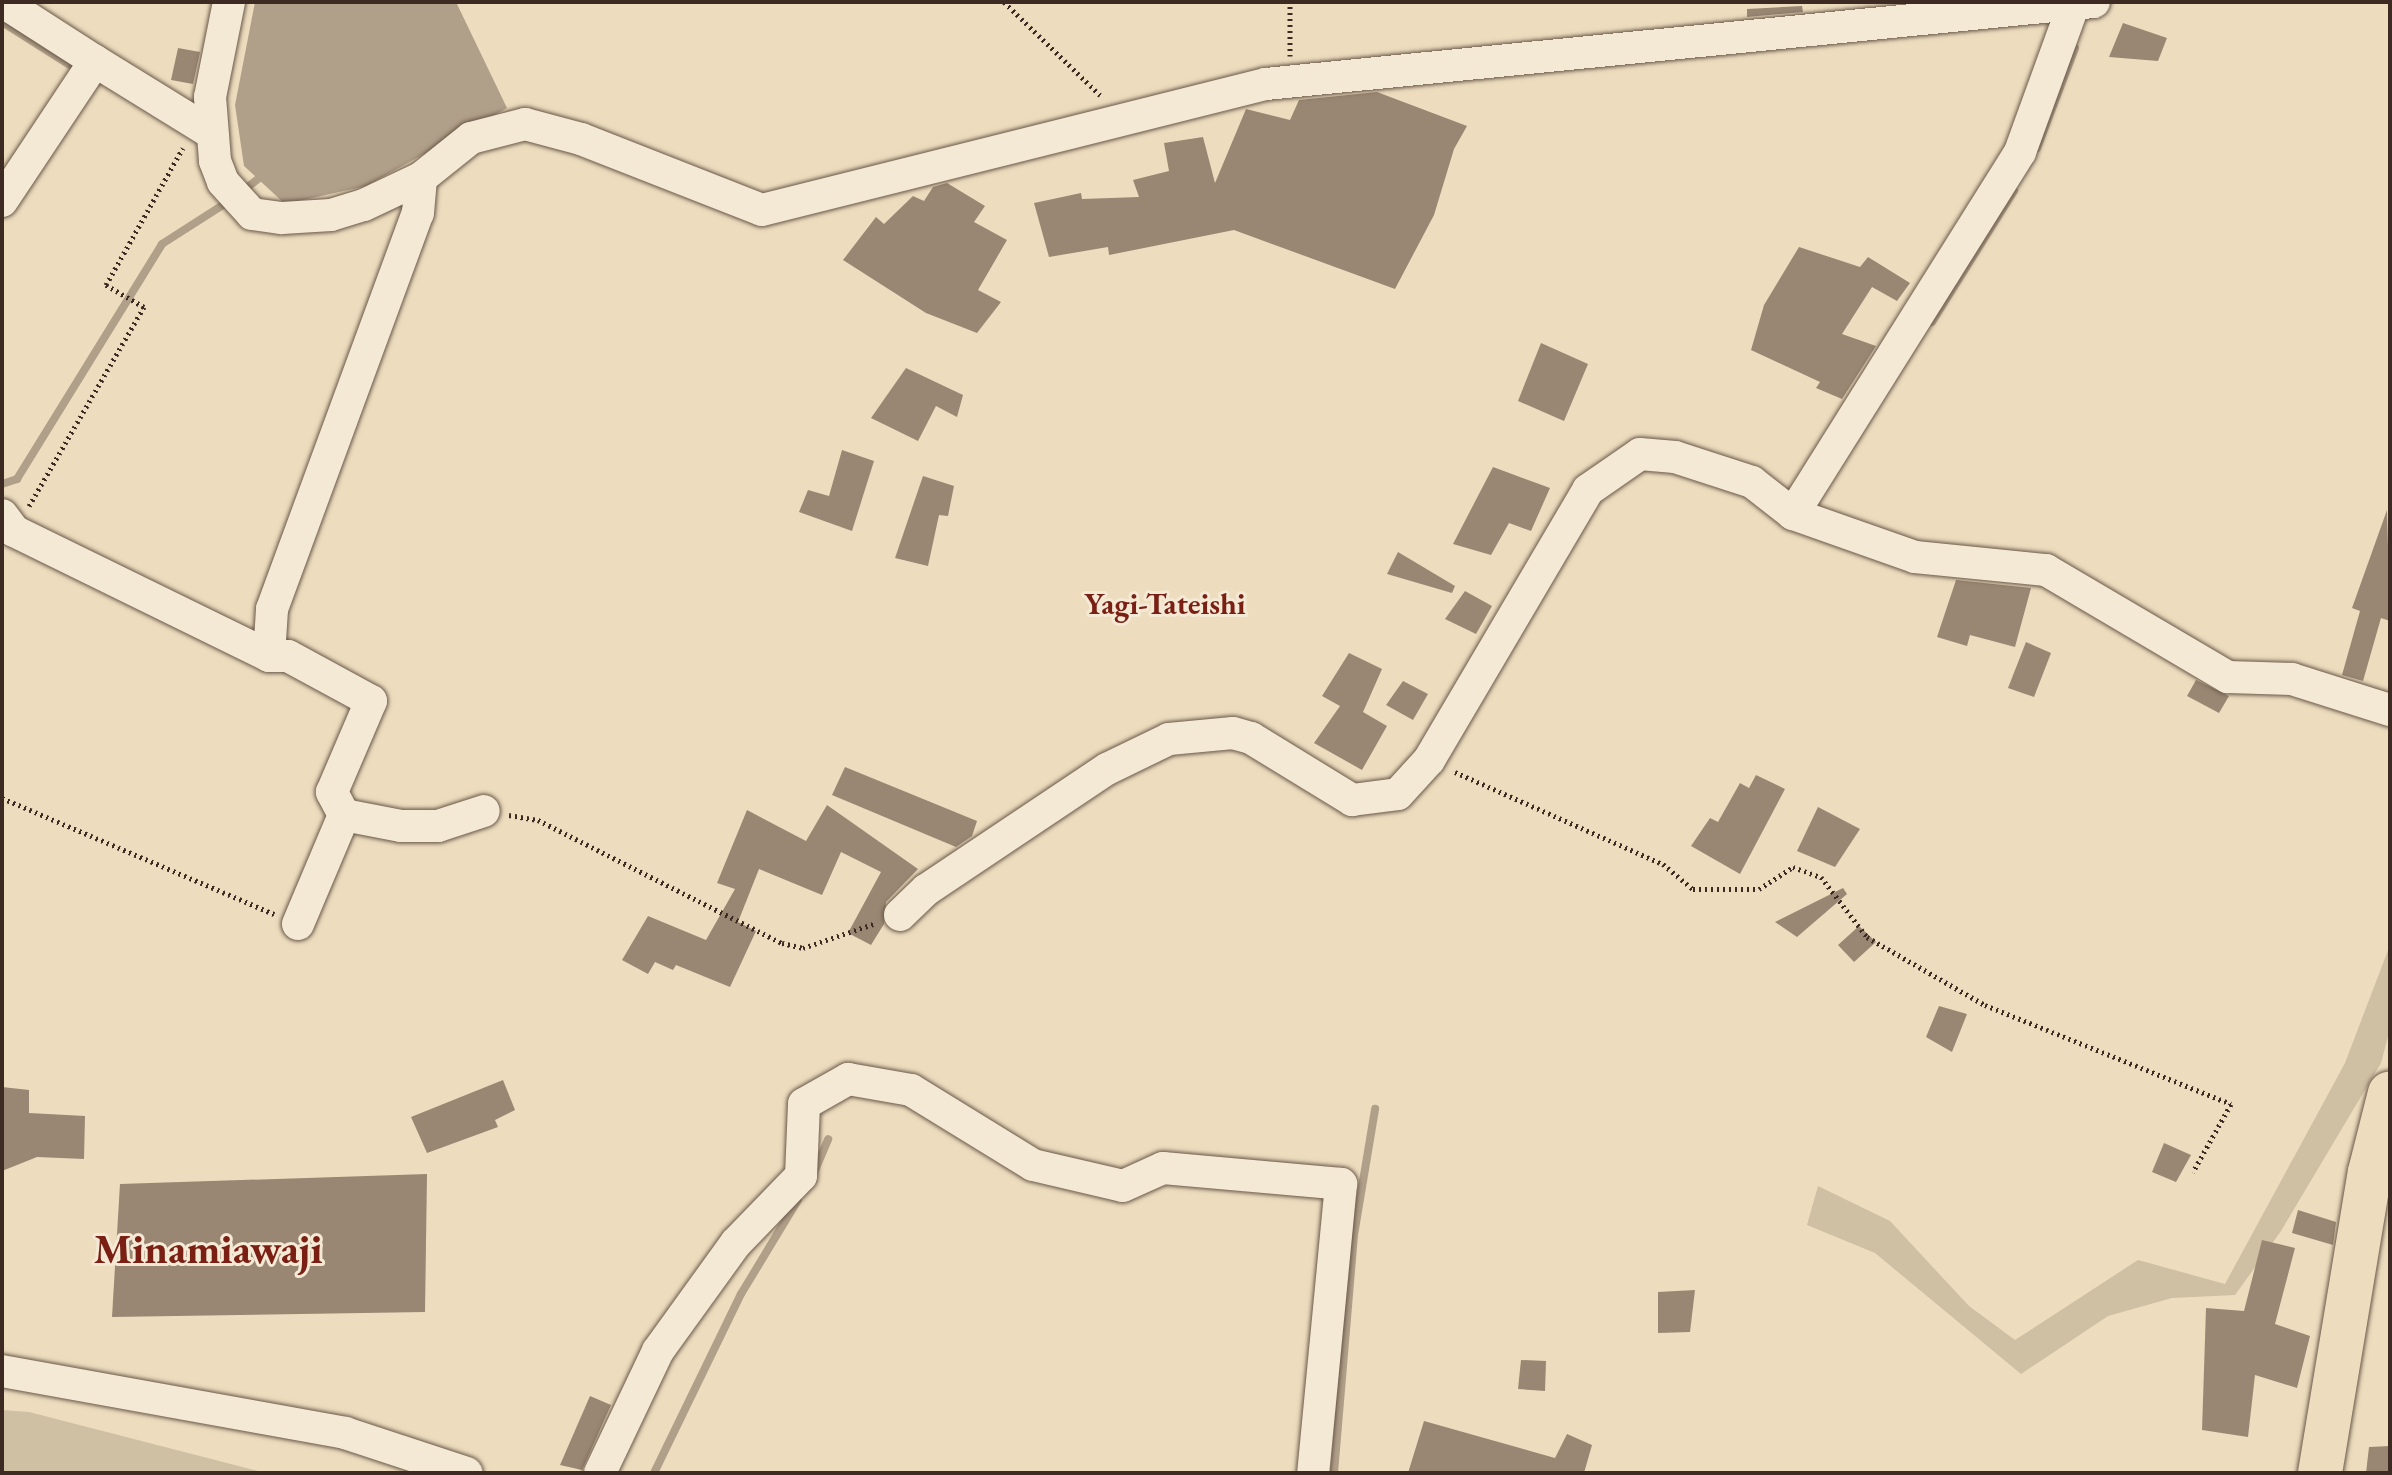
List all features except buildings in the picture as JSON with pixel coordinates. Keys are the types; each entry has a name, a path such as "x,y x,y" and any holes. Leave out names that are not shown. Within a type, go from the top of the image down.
{"highway":[{"path":"2320,1473 2370,1172 2390,1093"}],"street":[{"path":"202,130 229,2"},
{"path":"13,5 202,130 223,182 252,214 282,218 331,215 421,178 471,138 525,124 581,139 762,210 1290,81 2084,3 2020,152 1793,514"},
{"path":"2,201 95,61"},
{"path":"269,656 272,609 418,213 421,178"},
{"path":"900,915 926,890 1107,769 1169,739 1233,733 1251,738 1352,800 1398,794 1429,760 1588,490 1615,468 1640,454 1675,457 1752,482 1793,514 1915,557 2046,570 2228,677 2292,679 2390,710"},
{"path":"6,533 269,656 288,656 371,701 332,792 344,815"},
{"path":"344,815 401,826 438,826 484,811"},
{"path":"298,924 344,815"},
{"path":"600,1473 658,1351 743,1234 801,1176 804,1104 848,1079 911,1090 1033,1165 1123,1186 1163,1168 1341,1184 1313,1473"},
{"path":"2370,1172 2390,1212"},
{"path":"2,1371 345,1433 467,1473"}],"path":[{"path":"1004,2 1090,90 1148,117"},
{"path":"1290,2 1290,81"},
{"path":"6,533 144,307 106,285 202,130"},
{"path":"1429,760 1663,864 1693,889 1759,889 1793,867 1821,877 1867,937 1985,1005 2231,1104 2193,1172"},
{"path":"2,798 298,924"},
{"path":"484,811 538,820 782,943 803,948 900,915"}],"shaded area":[{"path":"255,2 456,2 507,108 366,186 285,204 244,166 235,105"},
{"path":"2390,945 2390,1029 2381,1063 2281,1231 2235,1295 2172,1298 2108,1316 2021,1374 1875,1253 1807,1225 1818,1186 1890,1221 1969,1306 2015,1340 2138,1260 2225,1284 2345,1063"},
{"path":"2,1410 29,1412 266,1473 2,1473"}],"waterway":[{"path":"2,22 70,65"},
{"path":"2037,148 2075,48"},
{"path":"240,193 258,179"},
{"path":"1932,322 2014,191"},
{"path":"2,484 17,479 162,244 229,201"},
{"path":"1334,1473 1354,1235 1375,1109"},
{"path":"813,1175 828,1139"},
{"path":"654,1473 741,1294 798,1200"}],"district":[{"name":"Yagi-Tateishi","path":"1165,604"},
{"name":"Minamiawaji","path":"208,1249"}]}
